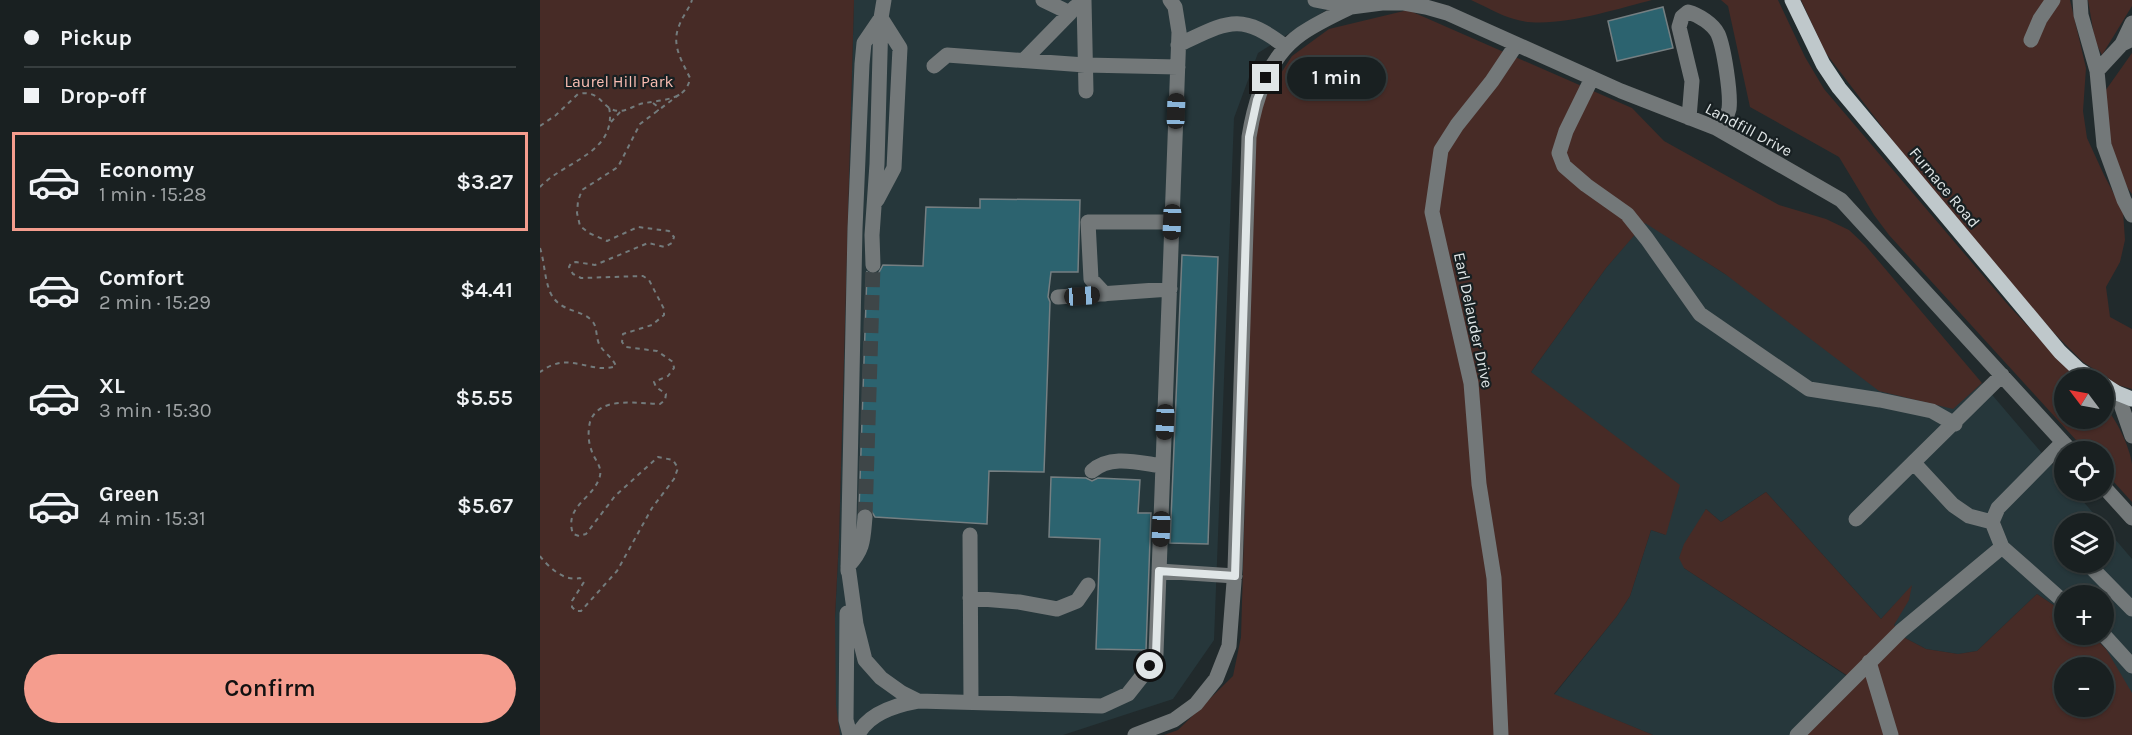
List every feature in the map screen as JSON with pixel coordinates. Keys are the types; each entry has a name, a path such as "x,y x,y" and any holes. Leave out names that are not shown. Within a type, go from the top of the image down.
{"main road":[{"name":"Furnace Road","path":"1792,0 1823,64 1839,88 2060,352 2078,369"},
{"path":"2114,391 2132,399"}],"street":[{"path":"850,735 846,720 848,566 855,229 862,64 864,43 881,18 884,0"},
{"path":"1043,0 1070,13"},
{"path":"1025,59 1082,0"},
{"path":"1082,0 1086,91"},
{"path":"858,735 872,719 893,706 918,701 1102,706 1128,694 1150,666 1156,654 1179,32 1175,7 1170,0"},
{"name":"Landfill Drive","path":"1315,0 1351,7 1404,3 1447,14 1592,78 1721,131 1842,200 2062,441"},
{"path":"2031,40 2040,19 2053,0"},
{"path":"2080,0 2081,15 2097,71 2104,145 2124,200 2132,215"},
{"path":"1135,735 1164,725 1189,710 1216,679 1225,661 1231,635 1235,576 1249,137 1257,100 1266,78 1287,47 1309,29 1351,7"},
{"path":"1689,118 1692,81 1679,27 1682,17 1688,12 1707,22 1718,33 1727,74 1729,108 1721,131"},
{"path":"873,265 874,205 894,168 900,48 881,18"},
{"path":"1178,45 1217,27 1236,23 1256,27 1287,47"},
{"path":"2097,71 2127,41 2132,23"},
{"name":"Earl Delauder Drive","path":"1501,735 1494,578 1479,484 1471,384 1432,212 1441,150 1516,45"},
{"path":"934,66 947,55 1085,65 1178,67"},
{"path":"1592,78 1566,131 1559,153 1564,166 1627,214 1700,314 1809,389 1932,411 1955,424"},
{"path":"1105,294 1091,279 1088,222 1172,222"},
{"path":"1058,297 1170,289"},
{"path":"1856,519 1955,424 2002,375"},
{"path":"2117,393 2132,436"},
{"path":"2054,458 1998,508 1992,522 2002,547 2054,593"},
{"path":"1092,471 1100,463 1111,460 1163,466"},
{"path":"1914,463 1953,505 1969,516 1992,522"},
{"path":"2114,498 2132,518"},
{"path":"848,566 858,555 862,545 865,517"},
{"path":"970,535 971,702"},
{"path":"1797,735 1901,631 2002,547"},
{"path":"848,566 856,624 865,660 881,678 918,701"},
{"path":"1159,571 1235,576"},
{"path":"2097,573 2132,609"},
{"path":"970,598 1019,602 1057,609 1077,601 1088,585"},
{"path":"2113,645 2132,666"},
{"path":"1869,662 1891,735"}],"path":[{"path":"540,556 557,572 573,580 580,578 583,580 584,582 572,601 572,607 576,611 581,611 617,571 652,508 674,479 678,468 673,460 658,458 615,496 586,534 579,536 573,534 569,523 573,513 599,480 601,468 591,450 589,441 589,427 593,414 609,404 660,404 665,400 666,394 656,387 654,382 668,376 674,368 673,362 657,351 627,347 622,342 623,334 652,325 664,315 664,309 649,280 644,276 581,278 573,274 569,267 571,263 576,262 595,265 648,243 665,247 672,243 674,237 669,231 638,227 607,241 580,226 577,213 578,201 582,190 618,167 640,124 687,87 690,78 677,51 676,40 678,29 692,0"},
{"path":"540,126 556,115 578,94 592,93 609,107 621,111"},
{"path":"540,187 598,146 611,122 621,111 680,94"},
{"path":"653,103 658,107 658,111"},
{"path":"609,107 611,122"},
{"path":"540,248 552,295 561,306 594,323 598,340 603,349 613,358 616,366 602,369 577,363 555,363 540,372"}],"shaded area":[{"path":"854,0 1342,0 1258,53 1234,118 1214,640 1173,699 1063,735 829,735 839,539"},
{"path":"1645,222 1725,274 1953,408 1982,383 2054,467 2054,501 2083,501 2093,513 2054,513 2054,573 2114,573 2114,538 2132,559 2132,734 2114,717 2114,657 2084,657 2106,649 2102,645 2114,645 2114,585 2054,585 2054,605 2037,594 1977,651 1958,654 1926,649 1905,638 1894,625 1912,586 1881,619 1766,492 1721,522 1706,509 1684,568 1857,683 1807,735 1653,735 1554,695 1617,616 1630,596 1651,530 1666,535 1531,372 1606,268"},
{"path":"2054,668 2054,671 2023,679"}],"green space":[{"name":"Laurel Hill Park","path":"540,0 854,0 835,617 836,705 840,735 540,735"},
{"path":"1471,0 1652,0 1564,21 1529,22 1497,13"},
{"path":"1721,0 1778,0 1805,57 1824,89 2009,306 2068,369 2054,369 2054,416 1889,235 1874,215 1839,157 1750,107 1728,6"},
{"path":"1801,0 2070,0 2086,68 2083,111 2087,138 2123,211 2125,240 2120,262 2106,287 2110,317 2132,329 2132,389 2114,382 2114,369 2094,369 2083,362 2054,333 1925,183 1825,52"},
{"path":"2088,0 2132,0 2132,6 2102,55 2095,41"},
{"path":"1408,10 1632,108 1664,141 1779,205 1826,219 1849,230 1865,245 1982,383 1953,409 1879,391 1725,274 1645,223 1606,268 1531,372 1680,485 1666,535 1651,530 1630,596 1617,616 1554,694 1653,735 1164,735 1178,730 1233,676 1241,637 1256,112 1292,56 1329,29"},
{"path":"2132,53 2132,194 2115,159 2108,133 2103,94"},
{"path":"2114,419 2131,457 2132,502 2114,482 2114,441 2077,441 2066,429 2114,429"},
{"path":"1766,492 1881,619 1912,585 1909,600 1894,625 1905,638 1926,649 1958,654 1977,651 2037,594 2054,605 2054,645 2102,645 2111,657 2054,657 2054,717 2114,717 2114,663 2132,693 2132,735 1807,735 1857,682 1684,568 1679,558 1684,544 1706,509 1721,522"}],"building":[{"path":"1663,7 1673,48 1617,61 1608,21"},
{"path":"980,199 1080,200 1078,272 1051,272 1048,297 1050,302 1044,472 989,471 987,524 875,517 870,509 865,507 859,510 867,272 873,275 878,274 883,265 923,266 926,207 980,208"},
{"path":"1182,255 1218,257 1208,544 1170,543"},
{"path":"1051,477 1086,478 1092,481 1098,478 1140,480 1138,513 1151,513 1146,650 1096,649 1100,539 1049,537"}],"tunnel":[{"path":"865,517 873,265"}],"route":[{"path":"1150,666 1156,654 1159,571 1235,576 1249,137 1253,112 1266,78"}]}
